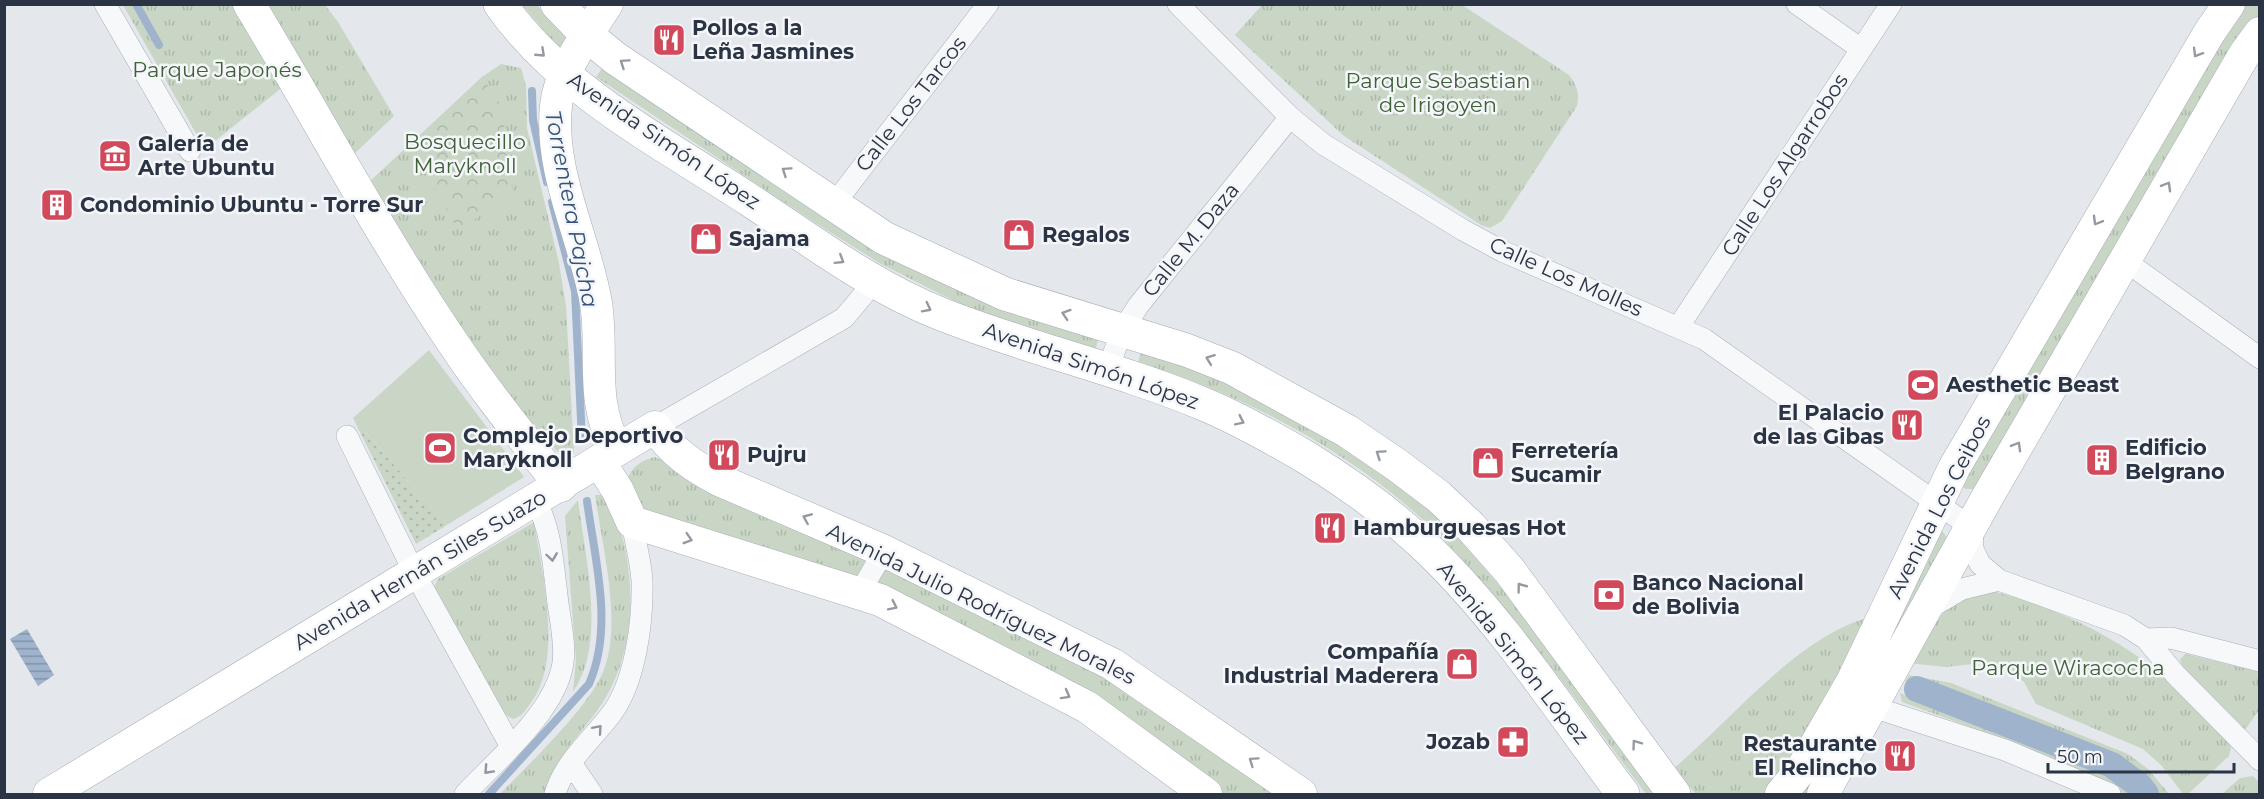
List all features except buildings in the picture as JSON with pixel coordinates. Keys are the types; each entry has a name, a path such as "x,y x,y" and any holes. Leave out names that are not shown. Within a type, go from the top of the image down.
{"main road":[{"name":"Avenida Simón López","path":"500,4 518,31 565,75 598,100 875,281 936,312 1201,403 1253,428 1308,459 1394,518 1470,593 1623,795"},
{"name":"Avenida Simón López","path":"558,4 588,36 615,58 884,238 1005,294 1186,350 1232,368 1347,431 1438,496 1470,526 1509,570 1670,793"}],"street":[{"path":"105,4 190,151"},
{"path":"249,4 353,183 451,340 518,433 549,493 547,523 563,661 559,683 545,705 465,795"},
{"path":"555,795 579,750 613,712 628,680 638,645 642,580 632,522 618,491 608,456 600,411 596,303 561,168 555,133 556,103 565,75 607,4"},
{"name":"Calle Los Tarcos","path":"834,204 988,4"},
{"name":"Calle Los Molles","path":"1178,4 1290,117 1323,144 1462,230 1502,251 1679,326 1704,339 1972,528"},
{"path":"1797,4 1861,49"},
{"name":"Calle Los Algarrobos","path":"1679,326 1891,4"},
{"name":"Avenida Los Ceibos","path":"1781,795 1803,767 1853,680 1937,502 2101,215 2209,33 2229,4"},
{"name":"Avenida Los Ceibos","path":"1823,795 2124,260 2259,33"},
{"name":"Calle M. Daza","path":"1107,371 1122,331 1138,306 1290,117"},
{"path":"2124,260 2259,358"},
{"name":"Avenida Hernán Siles Suazo","path":"49,795 655,427 844,318 875,281"},
{"name":"Avenida Julio Rodríguez Morales","path":"655,427 668,446 694,466 719,480 884,551 1112,664 1301,795"},
{"path":"347,436 414,572 510,745"},
{"name":"Avenida Julio Rodríguez Morales","path":"632,522 860,592 1013,666 1087,707 1206,795"},
{"path":"1972,528 1973,549 1980,564 1999,580 2124,625 2146,639 2175,674 2256,747"},
{"path":"860,592 884,551"},
{"path":"1926,610 1962,589 1999,580"},
{"path":"2146,639 2171,638 2259,661"},
{"path":"1873,708 2005,750 2110,795"},
{"path":"571,764 592,795"}],"green space":[{"name":"Parque Sebastian de Irigoyen","path":"1263,4 1462,5 1569,75 1577,90 1577,106 1502,221 1490,228 1481,225 1344,136 1235,35"},
{"name":"Parque Japonés","path":"123,5 235,5 284,86 205,149"},
{"path":"262,5 325,5 338,22 394,116 350,158"},
{"path":"522,5 537,5 568,40 561,51"},
{"path":"2244,5 2259,5 2259,15 2232,52 1980,482 1973,489 1966,489 1961,486"},
{"path":"501,64 521,68 526,86 527,128 559,263 566,306 574,453 565,458 528,425 485,375 368,183 482,77"},
{"path":"603,67 1098,340 1095,351 974,311 881,264 596,77"},
{"name":"Bosquecillo Maryknoll","path":"482,77 502,107 513,195 458,230 411,145"},
{"name":"Complejo Deportivo Maryknoll","path":"429,350 524,477 447,525 353,418"},
{"path":"1141,351 1228,382 1327,434 1413,496 1449,527 1522,612 1656,791 1646,794 1547,661 1495,596 1439,535 1408,507 1337,454 1299,431 1218,391 1138,363"},
{"path":"353,418 447,525 416,544"},
{"path":"655,457 861,554 865,560 860,575 852,579 642,512 624,486 635,467"},
{"path":"595,495 607,495 617,519 629,572 629,626 624,653 603,702 562,757 544,794 500,794 571,719 585,702 603,672 609,653 611,608"},
{"path":"578,500 591,599 591,625 589,649 583,672 573,692 576,660 565,516"},
{"path":"534,522 548,616 546,665 540,686 530,704 521,715 513,719 505,714 434,587 438,579"},
{"path":"1938,531 1943,532 1948,539 1809,794 1800,794"},
{"path":"886,565 1110,673 1284,794 1220,794 881,586 878,580"},
{"name":"Parque Wiracocha","path":"1992,591 2053,611 2093,629 2130,651 2169,681 2228,740 2231,748 2229,756 2188,794 2183,794 2161,765 2143,749 2036,704 2024,682 2000,665 1983,663 1945,667 1909,663 1933,626 1951,606 1976,594"},
{"path":"1871,617 1776,783 1764,794 1696,794 1673,769 1792,660 1817,642 1844,627"},
{"path":"2186,654 2259,672 2259,710 2245,730 2182,667 2180,659"},
{"path":"1909,675 1951,683 2128,754 2148,769 2169,794 2158,794 2124,763 1905,681"},
{"path":"1900,693 2114,774 2137,794 2124,794 2108,784 1987,733 1902,702"},
{"path":"2253,776 2259,782 2259,794 2222,794 2240,778"}],"water":[{"path":"27,629 54,675 38,686 10,639"}],"waterway":[{"path":"136,4 159,45"},
{"name":"Torrentera Pajcha","path":"532,91 533,120 547,182"},
{"name":"Torrentera Pajcha","path":"552,202 575,291 582,441"},
{"name":"Torrentera Pajcha","path":"489,794 589,684 600,640 601,617 598,570 587,501"},
{"path":"1917,689 2112,765 2140,786 2146,794"}],"place":[{"name":"Pollos a la Leña Jasmines","path":"669,40"},
{"name":"Galería de Arte Ubuntu","path":"115,156"},
{"name":"Condominio Ubuntu - Torre Sur","path":"57,205"},
{"name":"Regalos","path":"1019,235"},
{"name":"Sajama","path":"706,239"},
{"name":"Aesthetic Beast","path":"1923,385"},
{"name":"El Palacio de las Gibas","path":"1907,425"},
{"name":"Complejo Deportivo Maryknoll","path":"440,448"},
{"name":"Pujru","path":"724,455"},
{"name":"Edificio Belgrano","path":"2102,460"},
{"name":"Ferretería Sucamir","path":"1488,463"},
{"name":"Hamburguesas Hot","path":"1330,528"},
{"name":"Banco Nacional de Bolivia","path":"1609,595"},
{"name":"Compañía Industrial Maderera","path":"1462,664"},
{"name":"Jozab","path":"1513,742"},
{"name":"Restaurante El Relincho","path":"1900,756"}]}
